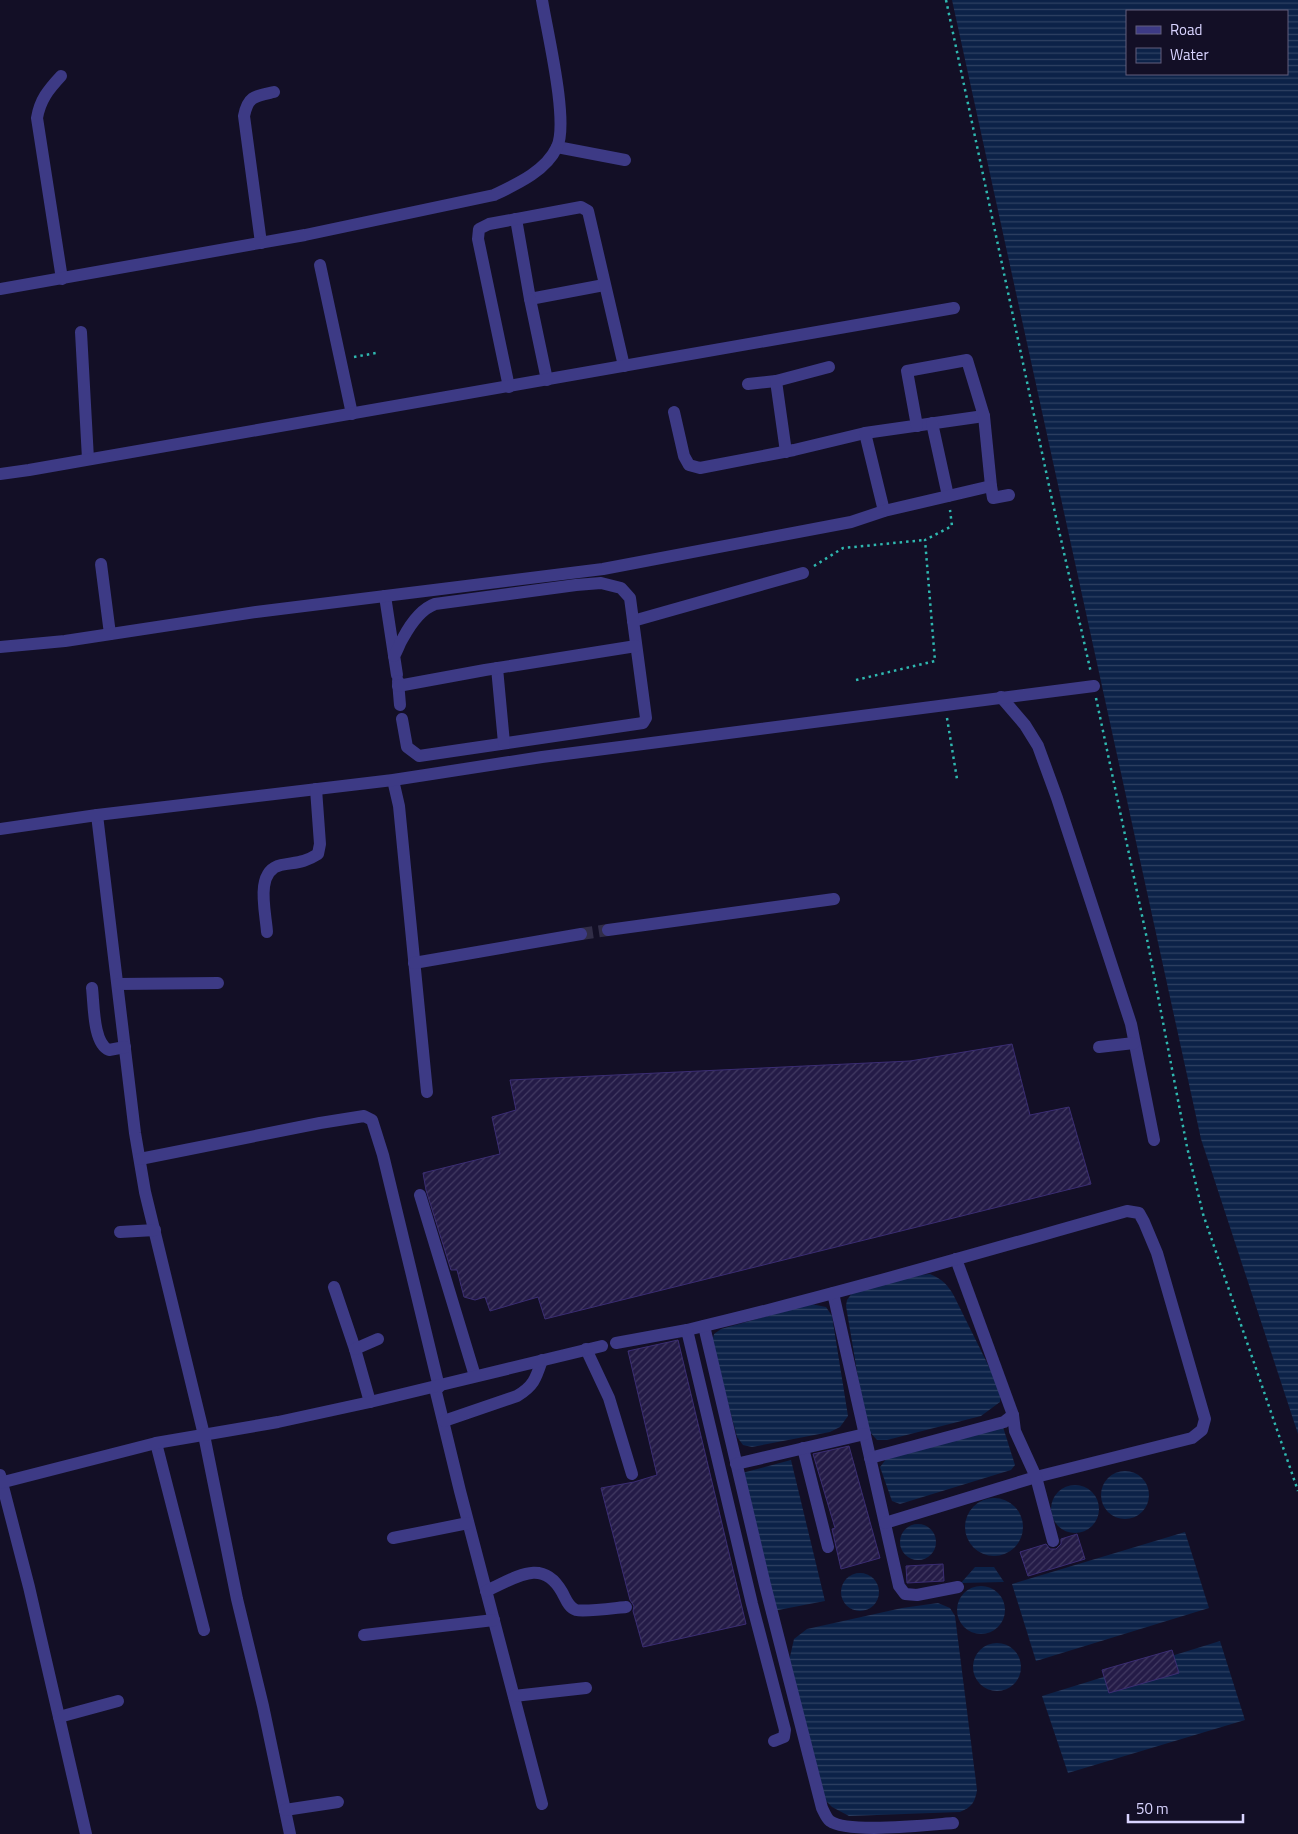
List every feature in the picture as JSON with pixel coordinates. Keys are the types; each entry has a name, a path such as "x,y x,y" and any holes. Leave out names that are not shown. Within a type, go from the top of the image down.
{"street":[{"path":"0,289 261,243 494,195 530,176 546,162 557,147 561,130 558,96 542,0"},
{"path":"61,76 46,92 39,106 37,118 62,279"},
{"path":"261,243 244,116 246,104 254,96 274,92"},
{"path":"557,147 625,160"},
{"path":"509,387 478,239 479,229 489,224 581,207 588,211 624,366"},
{"path":"516,219 547,380"},
{"path":"320,265 352,414"},
{"path":"530,299 604,285"},
{"path":"0,474 509,387 954,308"},
{"path":"81,332 88,459"},
{"path":"916,426 907,371 967,360 984,416 993,498 1009,495"},
{"path":"748,384 776,381 829,367"},
{"path":"776,381 786,452"},
{"path":"674,412 684,456 689,466 700,468 786,452 865,433 984,416"},
{"path":"932,423 948,496"},
{"path":"865,433 884,511"},
{"path":"0,647 110,634 256,612 603,569 851,522 884,511 991,486"},
{"path":"101,564 110,634"},
{"path":"633,621 804,574"},
{"path":"394,656 403,638 418,616 426,608 435,604 601,583 613,585 621,588 630,598 646,718 643,723 419,756 407,747 402,719"},
{"path":"385,596 400,705"},
{"path":"398,681 497,668 636,646"},
{"path":"497,668 504,743"},
{"path":"0,829 97,815 393,780 552,756 1089,686"},
{"path":"1002,697 1025,725 1038,746 1064,817 1130,1024 1154,1140"},
{"path":"393,780 399,806 427,1092"},
{"path":"267,932 263,882 267,873 277,866 306,861 318,854 320,844 316,789"},
{"path":"97,815 135,1133 155,1230 204,1435 237,1599 263,1706 290,1834"},
{"path":"608,930 834,899"},
{"path":"414,963 582,934"},
{"path":"118,984 218,983"},
{"path":"92,988 98,1036 101,1045 109,1050 125,1047"},
{"path":"1099,1047 1134,1043"},
{"path":"140,1159 320,1122 364,1116 372,1120 383,1155 468,1523 542,1804"},
{"path":"420,1195 475,1376"},
{"path":"616,1343 687,1330 833,1294 1127,1211 1139,1213 1158,1253 1205,1419 1202,1430 1192,1438 1036,1477 885,1523"},
{"path":"120,1232 155,1230"},
{"path":"956,1259 1013,1415 1015,1431 1036,1477 1053,1541"},
{"path":"334,1286 370,1402"},
{"path":"833,1294 899,1586 905,1594 916,1595 958,1587"},
{"path":"704,1326 765,1585 822,1808 829,1821 838,1826 870,1829 953,1823"},
{"path":"687,1330 752,1604 785,1730 784,1736 774,1741"},
{"path":"355,1349 378,1339"},
{"path":"86,1834 29,1587 1,1480 156,1444 370,1402 602,1346"},
{"path":"586,1349 609,1398 632,1474"},
{"path":"444,1421 517,1396 527,1390 535,1380 542,1360"},
{"path":"870,1458 1004,1422 1013,1415"},
{"path":"736,1464 865,1434"},
{"path":"156,1444 204,1630"},
{"path":"803,1448 828,1547"},
{"path":"393,1538 468,1523"},
{"path":"486,1591 520,1576 537,1572 547,1574 557,1582 569,1606 577,1610 626,1607"},
{"path":"364,1635 494,1620"},
{"path":"514,1696 586,1688"},
{"path":"59,1717 118,1701"},
{"path":"285,1810 338,1802"}],"path":[{"path":"946,0 1047,476 1089,686 1147,939 1187,1146 1203,1214 1298,1491"},
{"path":"340,360 376,353"},
{"path":"804,574 844,548 925,540 952,526 948,496"},
{"path":"856,680 935,661 925,540"},
{"path":"945,704 957,779"}],"water":[{"path":"952,0 1298,0 1298,1434 1201,1139"},
{"path":"930,1274 944,1283 954,1296 1001,1391 1000,1402 981,1416 887,1440 877,1440 869,1431 865,1419 846,1306 847,1300 852,1293"},
{"path":"811,1304 826,1307 832,1316 848,1416 840,1427 830,1432 752,1447 743,1445 737,1437 712,1342 714,1334 721,1329"},
{"path":"1003,1427 1015,1465 1011,1470 900,1504 892,1501 880,1467 887,1458"},
{"path":"791,1460 825,1601 773,1611 742,1473"},
{"path":"1120,1471 1130,1471 1142,1478 1149,1490 1149,1500 1142,1512 1130,1519 1120,1519 1112,1515 1105,1508 1101,1500 1101,1490 1105,1482 1112,1475"},
{"path":"1070,1485 1080,1485 1092,1492 1099,1504 1099,1514 1092,1526 1080,1533 1070,1533 1062,1529 1055,1522 1051,1514 1051,1504 1055,1496 1062,1489"},
{"path":"994,1498 1005,1500 1015,1506 1021,1516 1023,1527 1021,1538 1015,1548 1005,1554 994,1556 983,1554 973,1548 967,1538 965,1527 967,1516 973,1506 983,1500"},
{"path":"918,1524 925,1525 931,1529 935,1535 935,1549 931,1555 925,1559 918,1560 911,1559 905,1555 901,1549 900,1542 901,1535 905,1529 911,1525"},
{"path":"1185,1532 1209,1608 1036,1661 1012,1584"},
{"path":"975,1567 994,1567 1004,1582 961,1583"},
{"path":"860,1573 874,1578 879,1592 874,1606 860,1611 846,1606 841,1592 846,1578"},
{"path":"976,1586 986,1586 998,1593 1005,1605 1005,1615 998,1627 986,1634 976,1634 968,1630 961,1623 957,1615 957,1605 961,1597 968,1590"},
{"path":"938,1603 950,1608 955,1616 977,1790 974,1801 960,1812 849,1816 832,1807 823,1798 789,1661 794,1639 807,1629 902,1608"},
{"path":"1220,1641 1245,1720 1068,1773 1042,1696"},
{"path":"992,1643 1002,1643 1014,1650 1021,1662 1021,1672 1014,1684 1002,1691 992,1691 984,1687 977,1680 973,1672 973,1662 977,1654 984,1647"}],"building":[{"path":"1012,1044 1030,1115 1069,1107 1091,1184 545,1319 538,1297 490,1311 485,1297 475,1300 464,1297 457,1270 451,1270 426,1190 423,1173 500,1154 492,1117 516,1110 510,1080 910,1061"},
{"path":"678,1340 746,1624 643,1647 633,1611 634,1606 630,1600 601,1488 634,1482 657,1475 628,1351"},
{"path":"849,1446 880,1558 841,1569 832,1529 835,1528 813,1454"},
{"path":"1077,1534 1085,1559 1028,1576 1020,1552 1046,1544 1050,1549 1056,1549 1061,1544 1061,1539"},
{"path":"943,1564 944,1581 907,1583 906,1566"},
{"path":"1172,1650 1179,1673 1109,1693 1102,1670"}],"tunnel":[{"path":"581,934 608,930"}]}
